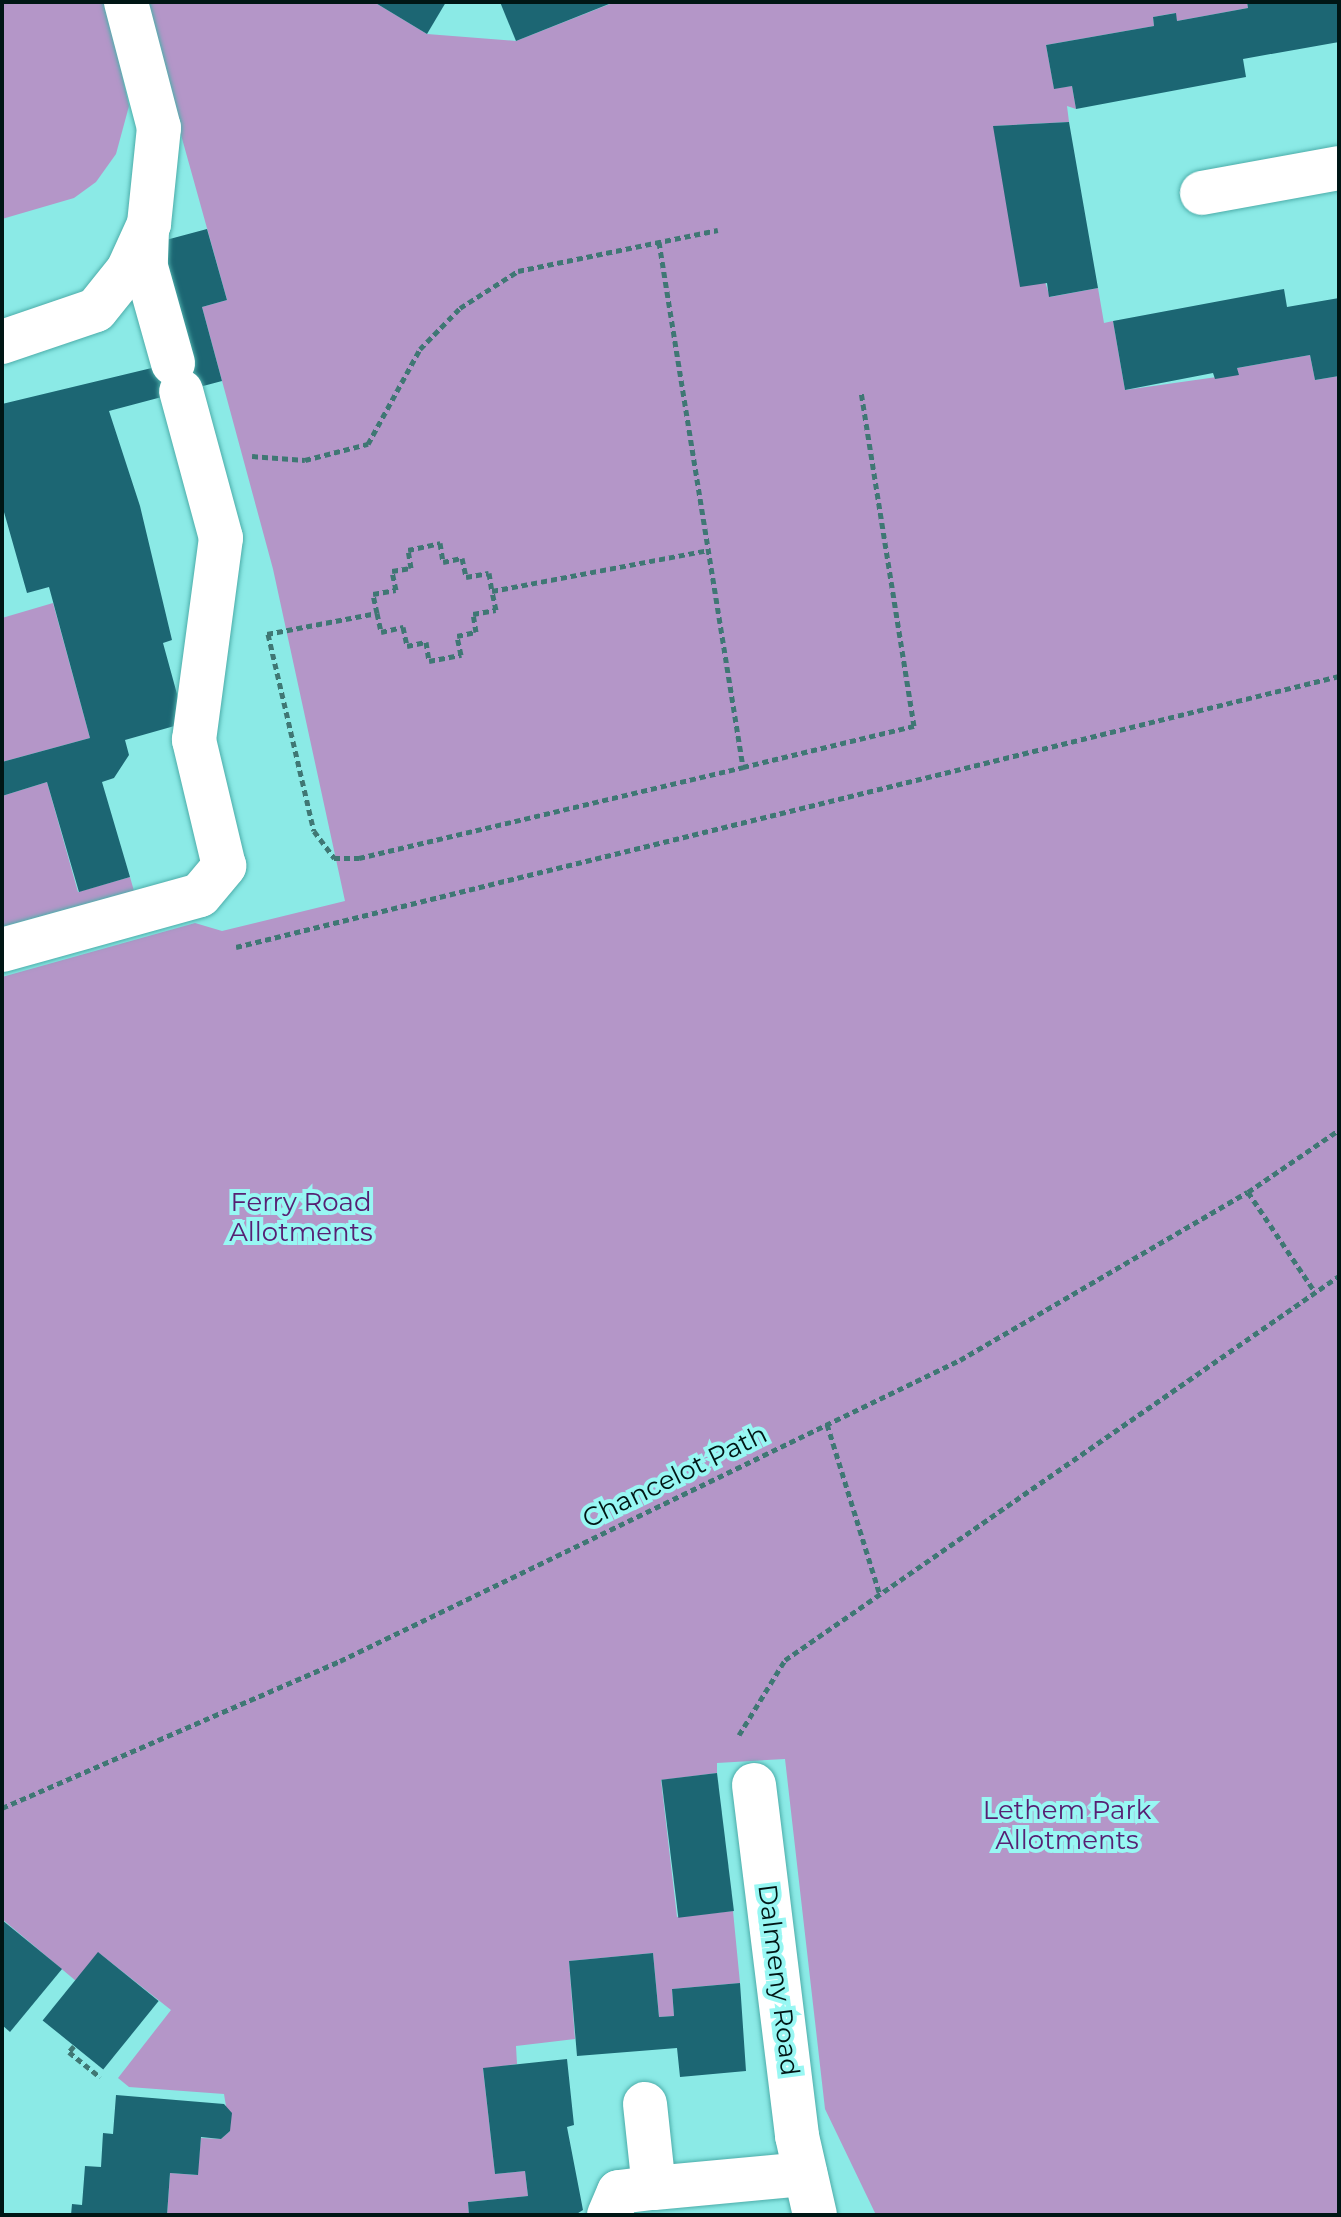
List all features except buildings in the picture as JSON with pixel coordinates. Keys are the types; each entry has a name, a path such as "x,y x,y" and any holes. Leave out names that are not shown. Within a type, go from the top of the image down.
{"street":[{"path":"2,950 200,895 217,882 224,853 194,740 217,591 221,538 146,267 149,224 161,158 158,117 126,2"},
{"path":"1202,193 1339,168"},
{"path":"2,342 96,310 128,270 149,224"},
{"name":"Dalmeny Road","path":"609,2215 619,2192 654,2188 810,2194 754,1785"},
{"path":"645,2104 654,2188"}],"path":[{"path":"182,394 257,457 305,460 348,452 381,430 405,370 439,328 482,292 518,271 718,230"},
{"path":"659,242 743,767"},
{"path":"268,634 314,831 334,858 359,858 914,726 861,391"},
{"path":"440,543 443,562 462,558 466,577 489,573 496,610 473,614 476,632 457,636 461,655 429,661 426,642 407,646 403,627 381,632 377,613 373,594 396,590 392,571 411,568 408,550 440,543"},
{"path":"492,591 708,550"},
{"path":"217,591 234,624 268,634 377,613"},
{"path":"236,947 1339,676"},
{"name":"Chancelot Path","path":"2,1808 340,1661 960,1360 1248,1192 1339,1130"},
{"path":"1248,1192 1315,1292"},
{"path":"762,1694 785,1660 1339,1276"},
{"path":"827,1424 879,1592"},
{"path":"74,2046 69,2052 100,2077"}],"green space":[{"path":"2,2 106,2 129,106 116,154 96,182 74,198 2,219"},
{"path":"144,2 374,2 427,34 516,41 615,2 1247,2 1248,8 1177,21 1175,13 1153,17 1154,26 1046,45 1054,88 1072,86 1076,109 1067,106 1069,122 994,126 1050,297 1098,288 1104,323 1113,321 1125,390 1238,374 1237,368 1310,355 1315,380 1339,376 1339,2215 876,2215 825,2109 785,1759 717,1763 717,1773 661,1780 677,1917 733,1911 740,1983 672,1989 674,2016 659,2017 653,1953 569,1961 575,2039 516,2046 517,2064 483,2069 495,2174 525,2171 528,2196 468,2202 469,2215 167,2215 170,2173 197,2175 201,2138 221,2139 230,2131 224,2094 129,2087 118,2078 171,2010 99,1953 76,1981 2,1919 2,977 195,923 222,931 345,901 273,569 202,307 227,300"},
{"path":"53,603 90,738 2,762 2,618"},
{"path":"47,782 78,892 130,877 134,891 2,927 2,796"}],"park label":[{"name":"Ferry Road Allotments","path":"301,1218"},
{"name":"Lethem Park Allotments","path":"1067,1826"}]}
